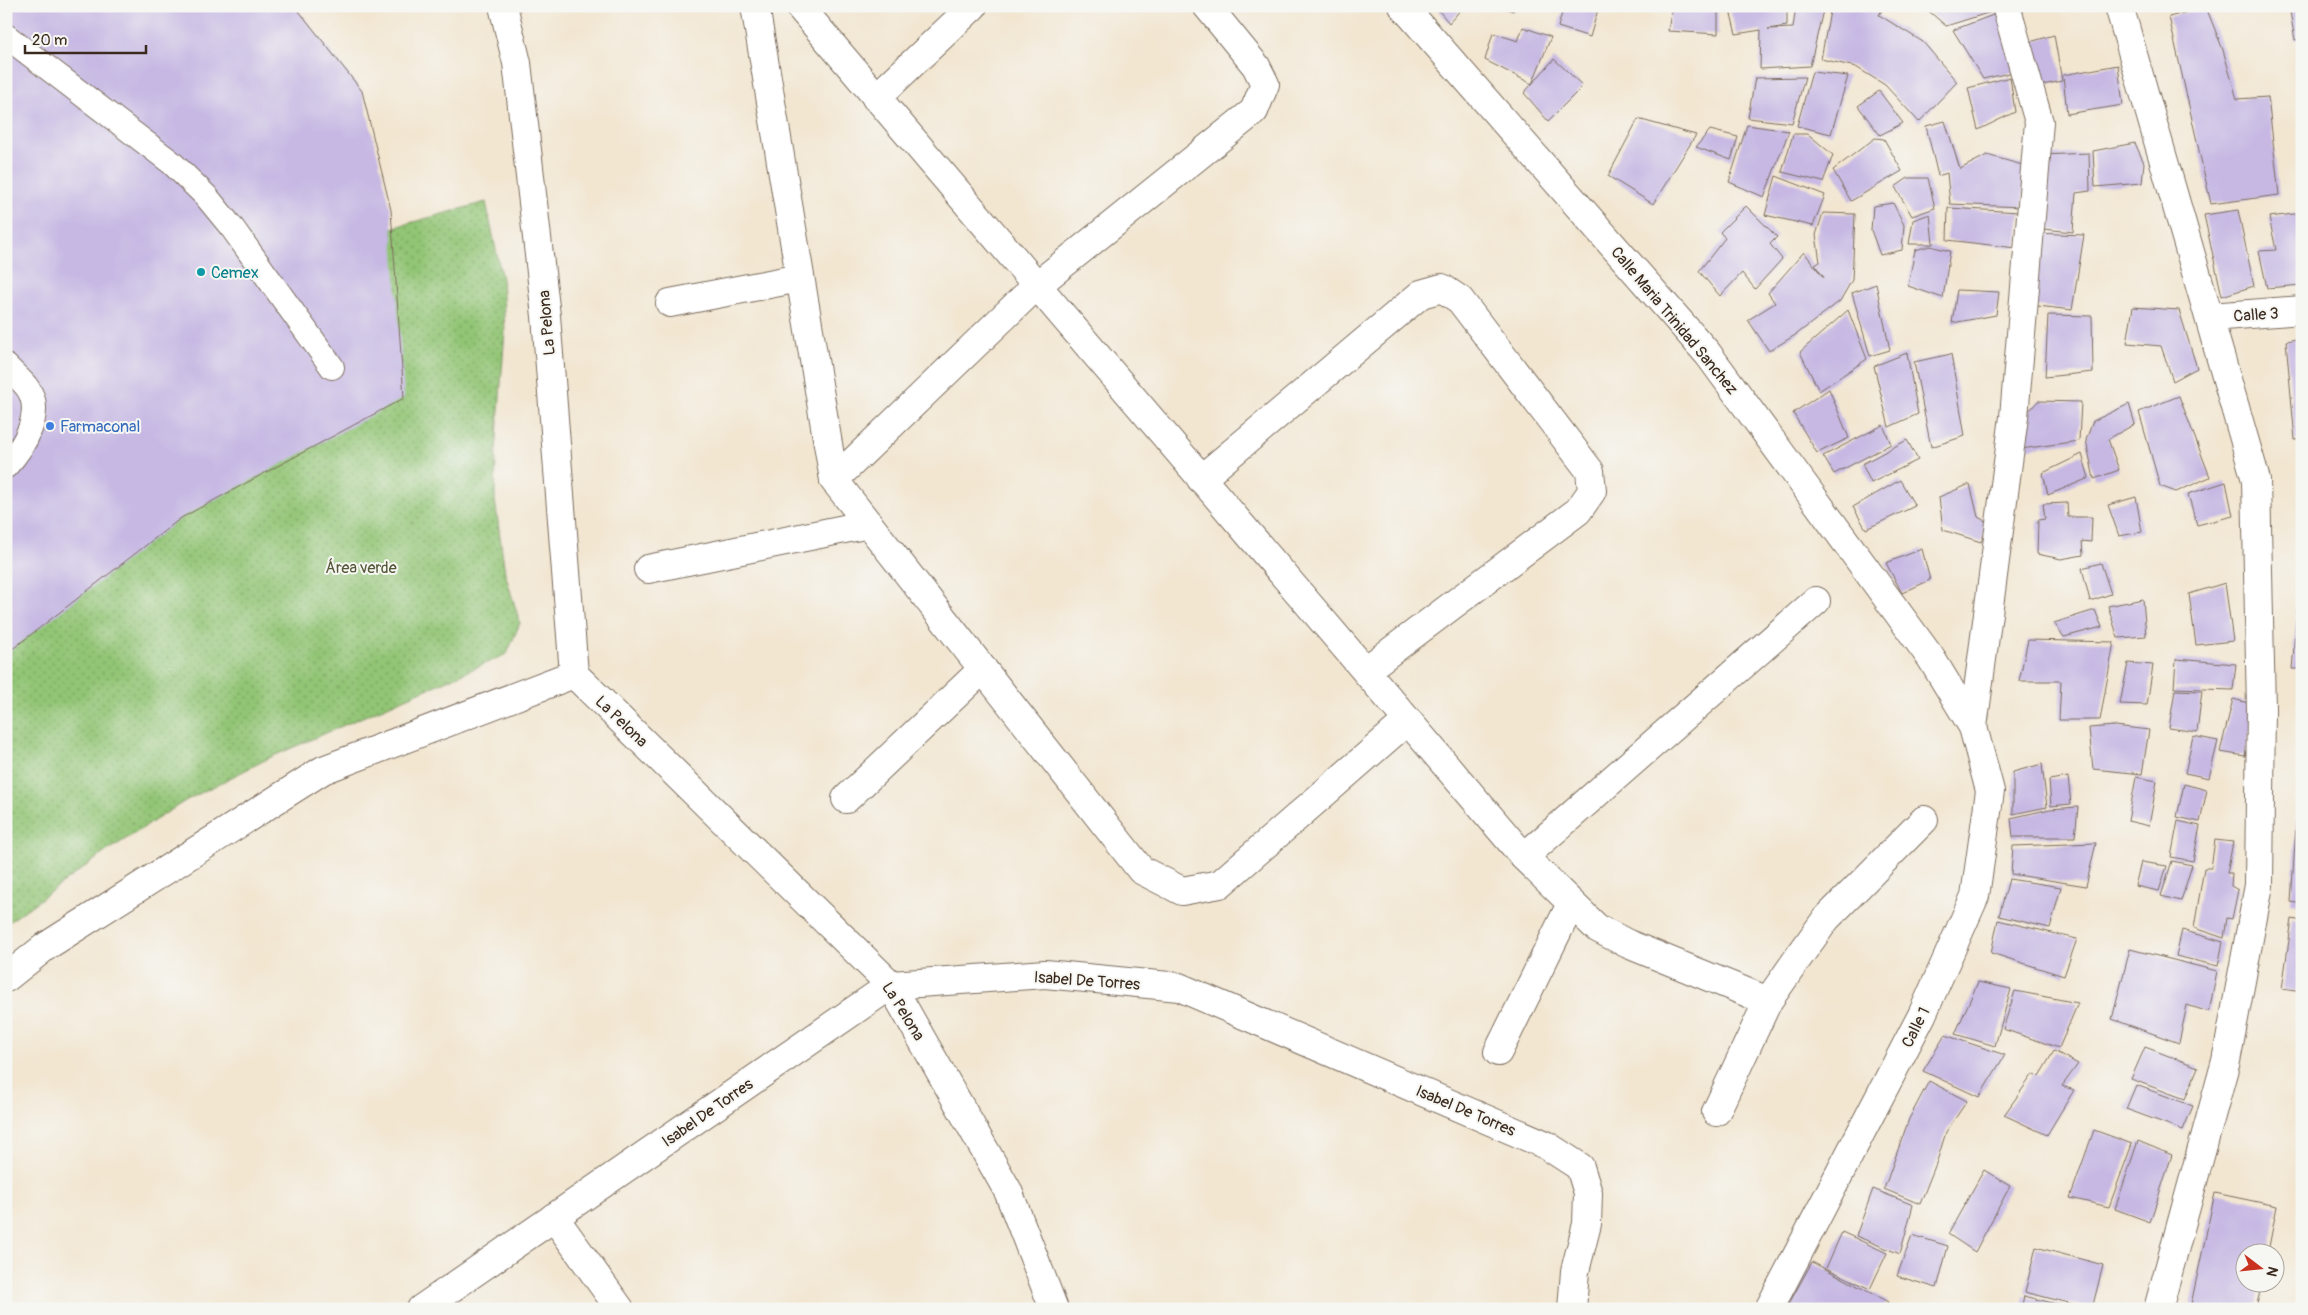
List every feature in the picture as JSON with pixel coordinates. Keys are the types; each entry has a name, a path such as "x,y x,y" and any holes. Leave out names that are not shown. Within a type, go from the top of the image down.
{"street":[{"name":"La Pelona","path":"503,6 517,63 546,316 574,674 891,985 1008,1191 1054,1309"},
{"path":"755,6 834,480 1141,870 1182,890 1220,884 1407,721"},
{"path":"798,6 1366,670 1524,858 1597,928 1628,944 1768,1001"},
{"path":"876,98 973,6"},
{"path":"834,480 1036,286 1254,111 1265,84 1256,66 1207,6"},
{"name":"Calle Maria Trinidad Sanchez","path":"1403,6 1708,354 1931,658 1973,727"},
{"path":"1973,727 2014,416 2039,122 2006,6"},
{"path":"2119,6 2256,480 2261,708 2259,885 2226,1061 2158,1309"},
{"path":"670,303 800,278"},
{"path":"1201,479 1421,294 1442,288 1460,300 1590,471 1592,490 1578,511 1366,670"},
{"name":"Calle 3","path":"2210,317 2302,310"},
{"path":"648,569 869,524"},
{"path":"1524,858 1816,601"},
{"path":"846,799 983,669"},
{"path":"6,978 45,947 323,770 574,674"},
{"name":"Calle 1","path":"1769,1309 1922,1015 1975,896 1990,791 1973,727"},
{"path":"1716,1112 1768,1001 1826,919 1924,820"},
{"path":"1498,1052 1571,904"},
{"name":"Isabel De Torres","path":"421,1309 891,985 1045,974 1179,987 1546,1145 1580,1167 1588,1193 1587,1224 1575,1271 1572,1309"},
{"path":"554,1217 620,1309"}],"lane":[{"path":"6,36 172,163 206,196 233,229 332,367"},
{"path":"6,366 27,387 34,408 31,427 16,456 6,466"}],"green space":[{"name":"Área verde","path":"486,202 502,279 505,331 496,450 495,500 505,573 520,623 507,654 271,757 185,801 104,853 6,924 6,643 184,516 384,230"}],"building":[{"name":"Cemex","path":"6,6 295,6 362,91 391,210 404,398 181,518 6,654"},
{"path":"1435,6 1464,6 1449,23"},
{"path":"1499,6 1515,6 1513,11"},
{"path":"1564,6 1599,6 1590,37 1558,27"},
{"path":"1672,6 1718,6 1718,34 1668,31"},
{"path":"1729,6 1787,6 1787,26 1768,29 1793,28 1796,6 1824,6 1810,66 1760,69 1761,30 1736,34"},
{"path":"1831,6 1884,6 1879,15 1923,42 1957,82 1919,122 1885,85 1856,67 1821,59"},
{"path":"1923,6 1989,6 1991,12 1946,26"},
{"path":"2289,6 2302,6 2302,39 2295,40"},
{"path":"2206,7 2223,50 2237,99 2268,97 2279,195 2211,204 2169,17"},
{"path":"2001,12 2018,71 1983,79 1953,30"},
{"path":"1523,27 1551,37 1532,84 1485,60 1493,33 1518,41"},
{"path":"2054,35 2062,81 2038,86 2030,42"},
{"path":"1554,59 1583,86 1548,121 1524,93"},
{"path":"2118,65 2123,105 2067,114 2063,75"},
{"path":"1812,72 1848,76 1831,134 1797,126"},
{"path":"1805,77 1792,123 1748,118 1755,78"},
{"path":"2010,77 2015,112 1978,130 1968,88"},
{"path":"1879,91 1903,123 1880,135 1858,106"},
{"path":"1638,119 1696,135 1653,204 1608,176"},
{"path":"1945,121 1960,169 1987,155 2026,166 2022,207 1950,204 1947,173 1938,176 1926,126"},
{"path":"1747,125 1789,131 1764,197 1729,182"},
{"path":"1710,130 1738,137 1731,160 1696,147"},
{"path":"1793,134 1808,134 1833,155 1823,182 1782,172"},
{"path":"1875,138 1884,139 1902,171 1851,201 1833,170"},
{"path":"2135,143 2144,163 2142,183 2095,187 2093,151"},
{"path":"2089,153 2090,191 2076,193 2073,232 2043,229 2042,155"},
{"path":"1776,176 1825,195 1813,226 1765,215"},
{"path":"1908,178 1928,178 1935,208 1912,216 1895,187"},
{"path":"1893,203 1904,225 1902,250 1880,255 1871,230 1873,206"},
{"path":"1746,206 1777,237 1770,244 1782,259 1755,289 1742,273 1720,296 1699,271 1725,238 1720,232"},
{"path":"1948,208 2020,212 2016,248 1947,240"},
{"path":"2238,210 2254,286 2222,296 2204,215"},
{"path":"1823,213 1855,214 1852,280 1840,301 1797,334 1769,351 1748,320 1775,303 1768,293 1804,252 1824,278 1815,265 1820,262 1816,235"},
{"path":"2302,213 2302,285 2267,288 2259,251 2276,250 2269,217"},
{"path":"1930,214 1933,244 1909,244 1913,220"},
{"path":"2034,233 2084,235 2072,310 2029,305"},
{"path":"1930,246 1950,251 1943,298 1908,286 1915,250"},
{"path":"1876,284 1890,350 1870,356 1852,293"},
{"path":"1957,290 1999,292 1996,315 1952,323"},
{"path":"2133,307 2179,310 2197,368 2173,381 2161,346 2127,343"},
{"path":"1848,310 1867,359 1819,391 1800,352"},
{"path":"2048,315 2092,316 2093,372 2045,377"},
{"path":"2302,338 2302,439 2295,440 2286,341"},
{"path":"1907,353 1918,414 1889,427 1874,366"},
{"path":"1951,354 1965,436 1931,447 1914,362"},
{"path":"1829,389 1849,438 1817,453 1793,413"},
{"path":"2179,396 2210,477 2176,492 2160,486 2139,412"},
{"path":"2038,401 2081,402 2079,441 2021,449 2019,422"},
{"path":"2129,404 2135,424 2108,439 2119,470 2094,479 2086,440 2093,421"},
{"path":"1883,425 1891,444 1834,474 1823,456"},
{"path":"1907,440 1918,460 1871,483 1862,464"},
{"path":"2082,454 2089,478 2048,495 2043,473"},
{"path":"1900,480 1915,506 1866,529 1853,507"},
{"path":"2226,482 2233,516 2197,525 2188,494"},
{"path":"1970,484 1978,517 1989,523 1981,542 1943,530 1939,497"},
{"path":"2136,497 2142,532 2119,536 2108,505"},
{"path":"2067,503 2068,517 2092,517 2091,542 2082,541 2083,555 2061,559 2037,554 2038,520 2045,519 2043,504"},
{"path":"1922,549 1930,580 1902,593 1886,563"},
{"path":"2101,563 2111,594 2090,601 2082,568"},
{"path":"2225,583 2233,641 2196,645 2189,594"},
{"path":"2299,589 2302,589 2302,669 2292,669"},
{"path":"2143,599 2146,636 2118,638 2108,606"},
{"path":"2095,610 2102,627 2064,637 2054,623"},
{"path":"2028,640 2114,642 2100,720 2059,720 2061,681 2019,681"},
{"path":"2176,659 2236,664 2233,690 2174,688"},
{"path":"2128,663 2153,665 2147,705 2120,704"},
{"path":"2175,690 2202,691 2197,732 2169,728"},
{"path":"2233,699 2256,705 2245,756 2220,752"},
{"path":"2115,726 2149,730 2142,774 2093,769 2089,728"},
{"path":"2193,736 2218,741 2209,778 2185,773"},
{"path":"2042,764 2047,807 2013,814 2013,772"},
{"path":"2300,768 2302,769 2302,904 2291,902"},
{"path":"2068,777 2071,804 2051,806 2049,780"},
{"path":"2136,777 2157,781 2149,826 2128,821"},
{"path":"2184,784 2207,790 2200,822 2177,817"},
{"path":"2078,807 2075,837 2013,837 2011,818 2050,809"},
{"path":"2178,821 2200,826 2193,861 2171,857"},
{"path":"2215,840 2233,842 2227,873 2232,873 2231,886 2238,890 2232,919 2227,918 2224,938 2194,928 2204,868 2211,868"},
{"path":"2096,843 2086,886 2011,874 2013,846"},
{"path":"2172,861 2192,865 2181,901 2161,896"},
{"path":"2141,862 2167,866 2159,891 2135,886"},
{"path":"2009,879 2061,887 2050,928 1999,916"},
{"path":"2292,919 2302,921 2302,992 2282,989"},
{"path":"1998,920 2077,939 2064,976 1991,953"},
{"path":"2182,930 2223,942 2218,966 2176,956"},
{"path":"2130,949 2217,971 2209,1012 2187,1005 2179,1043 2112,1019"},
{"path":"1978,982 2011,989 1995,1046 1955,1034"},
{"path":"2015,991 2078,1003 2059,1048 2003,1029"},
{"path":"1945,1035 2005,1055 1979,1097 1923,1071"},
{"path":"2145,1047 2198,1067 2185,1099 2131,1079"},
{"path":"2054,1051 2078,1064 2062,1086 2074,1090 2047,1135 2004,1115 2033,1074 2039,1076"},
{"path":"1929,1081 1967,1101 1946,1132 1920,1204 1884,1189 1909,1119"},
{"path":"2136,1085 2193,1106 2183,1130 2126,1109"},
{"path":"2094,1130 2132,1144 2109,1207 2070,1198"},
{"path":"2138,1141 2172,1155 2150,1222 2115,1209"},
{"path":"1984,1170 2010,1186 1975,1252 1948,1234"},
{"path":"1873,1189 1913,1205 1900,1254 1856,1236"},
{"path":"2215,1193 2277,1206 2270,1242 2236,1242 2236,1292 2260,1292 2256,1309 2190,1309"},
{"path":"1842,1232 1887,1253 1870,1289 1826,1268"},
{"path":"1912,1235 1948,1246 1937,1288 1897,1276"},
{"path":"2036,1247 2103,1265 2092,1309 2025,1292"},
{"path":"1812,1262 1888,1302 1884,1309 1786,1309"},
{"path":"2024,1296 2073,1308 2073,1309 2021,1309"}],"place":[{"name":"Cemex","path":"201,272"},
{"name":"Farmaconal","path":"50,426"}]}
